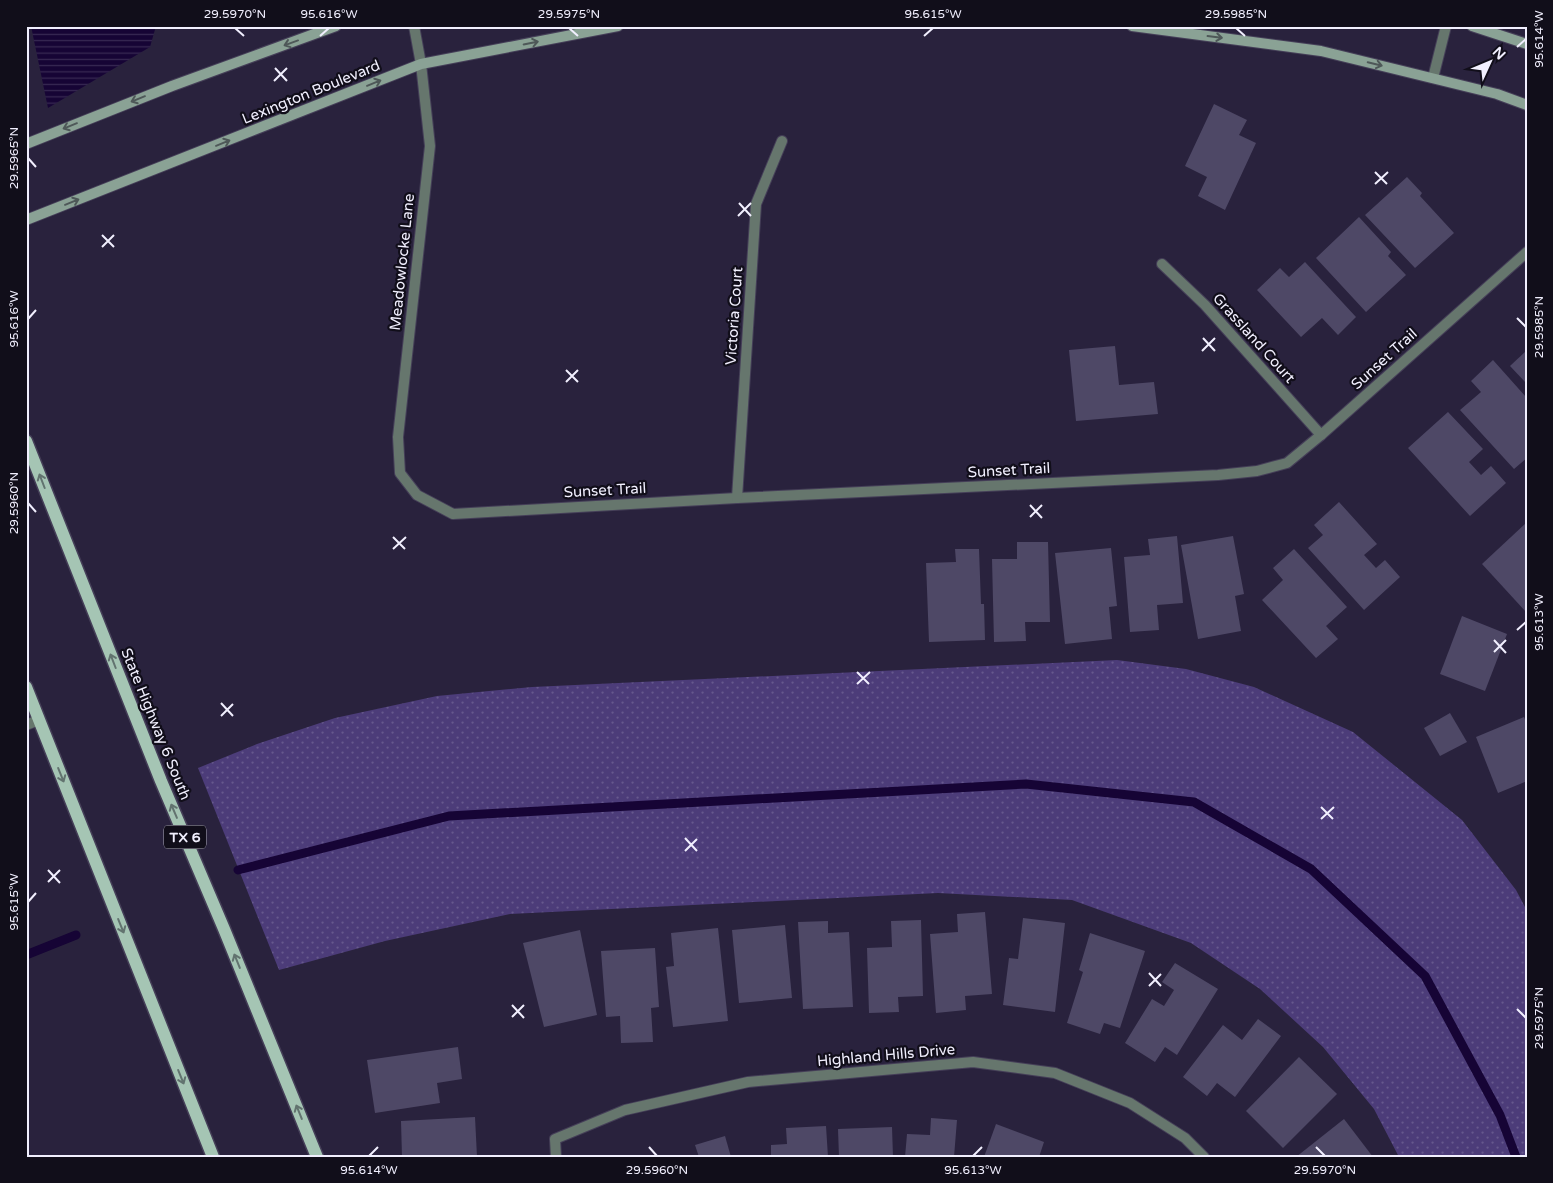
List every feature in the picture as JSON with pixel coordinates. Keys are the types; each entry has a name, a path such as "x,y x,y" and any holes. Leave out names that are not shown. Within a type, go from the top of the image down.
{"main road":[{"path":"26,144 172,86 336,26"},
{"name":"Lexington Boulevard","path":"26,220 421,64 618,26"},
{"path":"1132,26 1321,50 1498,94 1527,105"},
{"path":"1472,26 1527,44"},
{"name":"State Highway 6 South","path":"26,441 158,773 317,1157"},
{"path":"26,688 212,1157"}],"street":[{"name":"Meadowlocke Lane","path":"414,26 421,64 430,146 398,437 400,473 417,495"},
{"path":"1433,78 1446,26"},
{"name":"Victoria Court","path":"737,498 756,204 782,141"},
{"name":"Sunset Trail","path":"417,495 453,514 737,498 1218,475 1257,471 1287,463 1527,252"},
{"name":"Grassland Court","path":"1162,264 1205,305 1321,435"},
{"path":"26,725 39,720"},
{"name":"Highland Hills Drive","path":"556,1157 555,1138 625,1110 748,1082 974,1062 1055,1073 1130,1103 1185,1138 1204,1157"}],"shaded area":[{"path":"31,26 156,26 150,47 48,108"},
{"path":"1117,660 1186,669 1254,687 1353,732 1462,820 1516,890 1527,911 1527,1157 1399,1157 1374,1109 1323,1047 1260,989 1191,943 1072,900 938,893 510,914 385,941 279,970 198,768 257,744 335,718 437,696 532,687"}],"building":[{"path":"1214,104 1247,120 1239,135 1256,143 1225,210 1198,196 1207,177 1185,166"},
{"path":"1407,177 1422,193 1420,196 1454,233 1415,268 1365,215"},
{"path":"1359,217 1391,252 1388,256 1406,275 1366,312 1316,258"},
{"path":"1305,262 1356,317 1338,335 1322,318 1301,337 1257,290 1280,268 1289,277"},
{"path":"1115,346 1119,385 1154,382 1158,414 1076,421 1069,350"},
{"path":"1527,350 1527,384 1510,366"},
{"path":"1493,360 1527,398 1527,458 1514,469 1460,410 1481,392 1471,381"},
{"path":"1448,412 1483,449 1469,462 1481,475 1491,466 1506,483 1470,516 1408,448"},
{"path":"1339,502 1377,544 1364,555 1376,568 1385,560 1400,577 1364,610 1308,548 1323,535 1314,525"},
{"path":"1527,522 1527,613 1482,564"},
{"path":"1177,536 1183,603 1157,605 1159,630 1130,632 1124,557 1150,555 1148,539"},
{"path":"1233,536 1244,594 1235,596 1241,631 1198,639 1181,545"},
{"path":"1017,542 1048,542 1050,622 1025,622 1026,641 994,642 992,559 1017,559"},
{"path":"1111,548 1117,606 1109,607 1112,639 1065,644 1055,553"},
{"path":"955,549 979,549 981,604 984,604 985,640 929,642 926,563 956,562"},
{"path":"1294,549 1347,607 1326,626 1338,639 1316,658 1262,600 1283,580 1273,568"},
{"path":"1462,616 1507,634 1485,691 1440,674"},
{"path":"1450,713 1467,742 1440,756 1424,728"},
{"path":"1524,717 1527,724 1527,781 1498,793 1476,737"},
{"path":"985,912 992,994 965,996 966,1010 936,1013 930,934 958,932 957,914"},
{"path":"1023,918 1065,923 1055,1012 1003,1005 1009,958 1018,959"},
{"path":"921,920 923,996 898,997 899,1012 869,1013 867,948 892,947 891,921"},
{"path":"828,921 828,933 849,932 853,1007 803,1009 798,922"},
{"path":"785,925 792,998 739,1003 732,930"},
{"path":"718,928 728,1021 673,1027 666,967 674,966 671,933"},
{"path":"580,930 597,1015 544,1027 523,943"},
{"path":"1090,933 1145,951 1120,1028 1104,1023 1100,1034 1067,1023 1083,972 1079,970"},
{"path":"655,948 659,1007 651,1008 653,1042 621,1043 620,1016 606,1017 601,951"},
{"path":"1175,963 1218,989 1177,1055 1165,1047 1155,1062 1125,1043 1152,999 1164,1006 1174,990 1162,982"},
{"path":"1258,1019 1281,1036 1235,1097 1217,1083 1207,1096 1183,1077 1223,1025 1242,1040"},
{"path":"458,1047 462,1079 437,1083 440,1103 375,1113 367,1060"},
{"path":"1299,1057 1337,1094 1283,1148 1246,1111"},
{"path":"475,1117 477,1157 402,1157 401,1121"},
{"path":"931,1118 957,1120 954,1157 905,1157 907,1134 930,1135"},
{"path":"1344,1119 1373,1157 1296,1157"},
{"path":"996,1124 1044,1142 1039,1157 984,1157"},
{"path":"826,1126 828,1157 771,1157 771,1145 787,1144 786,1128"},
{"path":"892,1127 893,1157 839,1157 838,1129"},
{"path":"725,1136 731,1157 699,1157 695,1145"}],"waterway":[{"path":"238,870 449,816 1026,784 1194,802 1311,869 1425,976 1500,1115 1516,1157"},
{"path":"26,955 76,935"}]}
